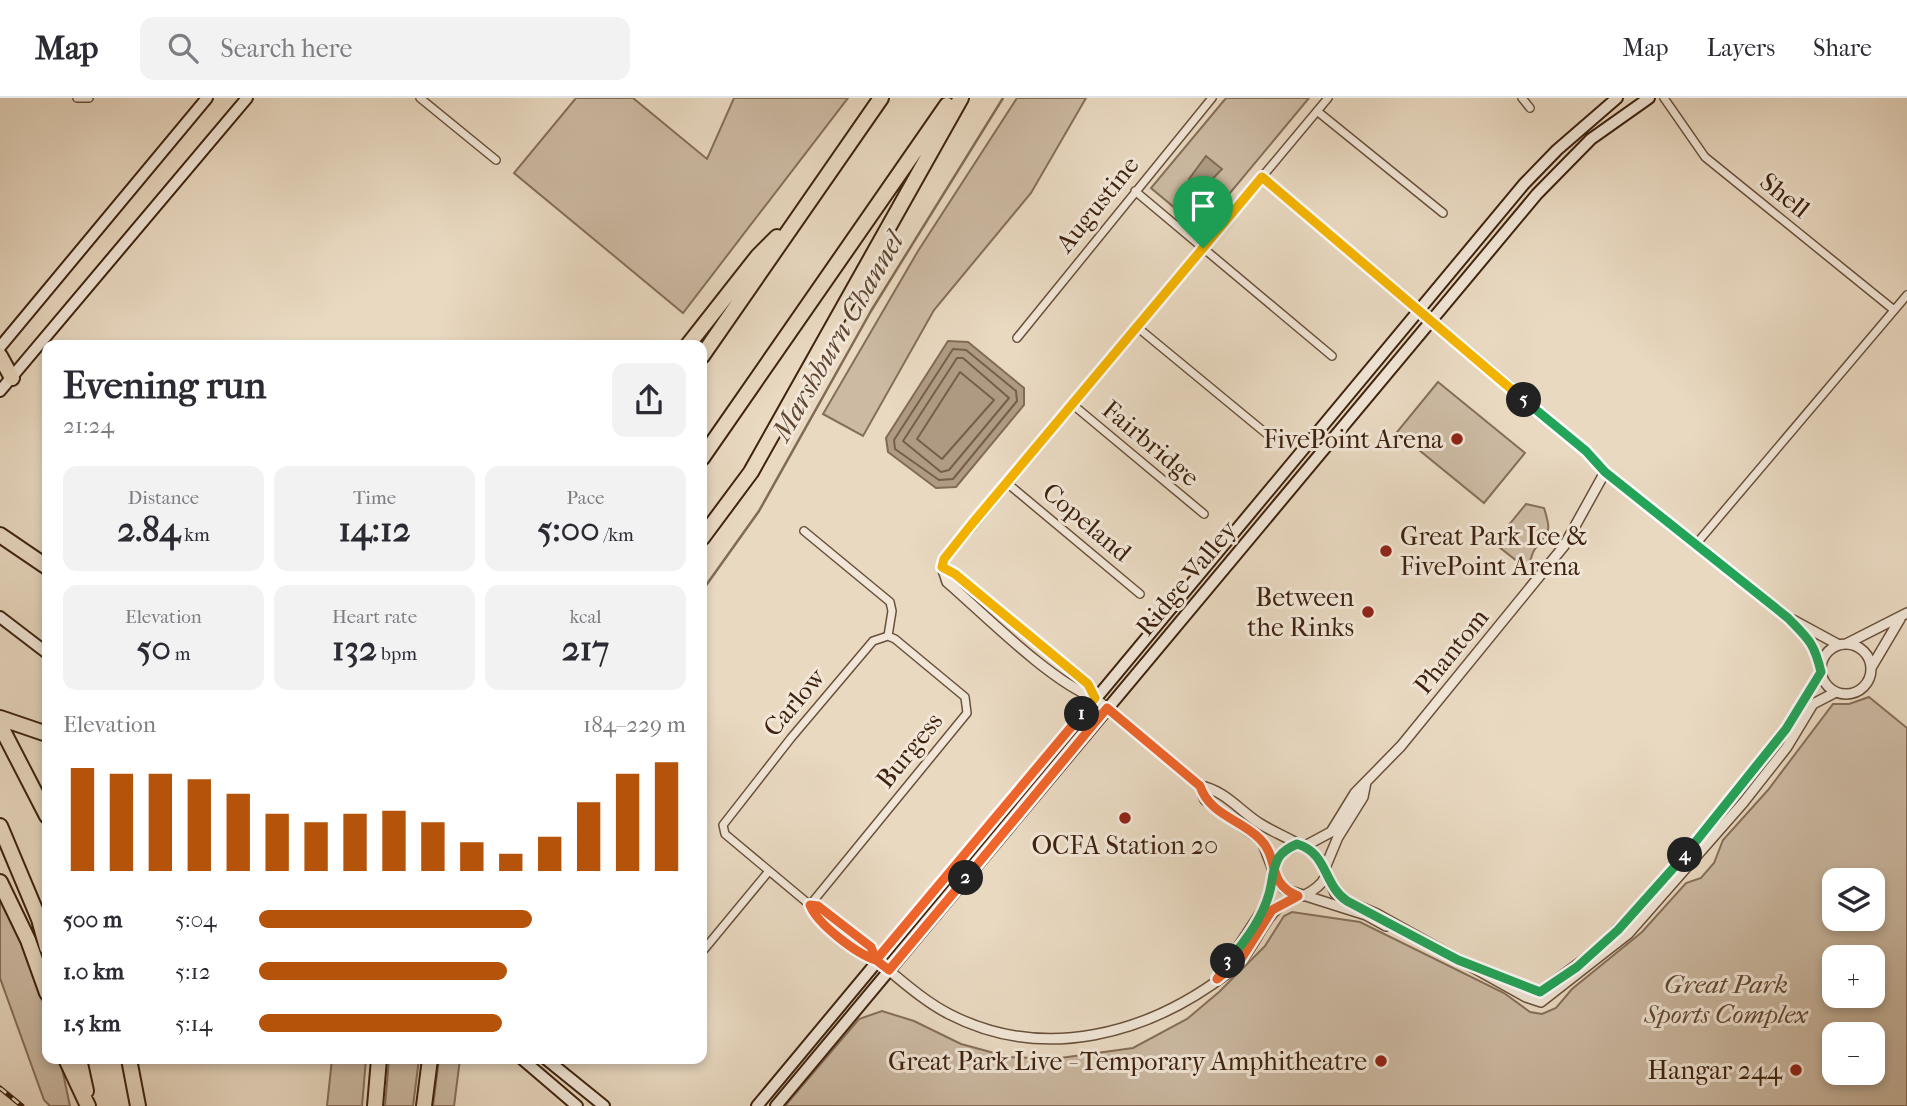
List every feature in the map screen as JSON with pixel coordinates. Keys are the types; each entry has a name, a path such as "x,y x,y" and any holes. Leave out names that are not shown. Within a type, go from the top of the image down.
{"highway":[{"path":"707,349 881,98"},
{"path":"707,451 952,98"},
{"path":"707,531 751,472 785,415 961,98"},
{"path":"692,340 758,256 803,211"},
{"path":"0,356 6,376"},
{"path":"0,536 42,564"},
{"path":"0,718 42,732"},
{"path":"0,725 42,806"},
{"path":"0,826 42,930"},
{"path":"0,882 28,940 42,979"},
{"path":"68,1064 88,1106"},
{"path":"80,1064 88,1106"},
{"path":"130,1064 138,1106"},
{"path":"375,1106 379,1064"},
{"path":"424,1106 429,1064"}],"main road":[{"path":"0,347 207,98"},
{"path":"0,391 6,376 247,98"},
{"name":"Ridge Valley","path":"757,1106 1524,184 1557,149 1617,98"},
{"name":"Ridge Valley","path":"776,1106 1429,320 1537,194 1591,139 1649,98"},
{"path":"0,617 42,649"},
{"path":"529,1064 577,1106"},
{"path":"553,1064 604,1106"}],"street":[{"path":"420,98 496,160"},
{"name":"Augustine","path":"1017,338 1212,98"},
{"path":"1328,98 944,559 942,567 947,582 1012,639 1081,693 1095,698 1200,786 1205,800 1262,841 1284,888 1301,896 1331,902 1409,934"},
{"path":"1522,98 1530,108"},
{"name":"Shell","path":"1664,98 1705,157 1894,310"},
{"path":"1317,111 1443,213"},
{"path":"1262,177 1586,451 1605,472 1788,618 1810,639 1825,683 1836,692 1850,694 1863,687 1871,668 1903,616"},
{"path":"1524,184 1537,194"},
{"path":"1135,191 1332,356"},
{"path":"1697,543 1907,295"},
{"path":"1137,327 1268,435"},
{"name":"Fairbridge","path":"1072,404 1203,514"},
{"name":"Phantom","path":"1301,845 1331,832 1355,793 1401,746 1564,546 1605,472"},
{"name":"Copeland","path":"1007,483 1140,594"},
{"path":"804,531 890,601 892,611 887,636"},
{"path":"1476,968 1486,969 1540,992 1598,949 1639,909 1697,842 1786,729 1821,670 1828,652 1903,616"},
{"path":"1788,618 1866,653 1871,668"},
{"name":"Carlow","path":"876,960 871,947 818,906 810,905 725,834 723,825 727,816 873,641 887,636"},
{"name":"Burgess","path":"810,905 968,707 965,697 895,639 887,636"},
{"path":"1200,786 1214,788 1258,823 1319,856 1335,893 1541,1002 1549,999 1628,934 1743,803 1787,747 1813,705 1836,692"},
{"name":"Phantom","path":"1325,869 1338,837 1363,797 1366,781"},
{"path":"1217,979 1265,906 1280,855 1301,845"},
{"path":"876,960 927,1001 970,1024 1000,1033 1055,1039 1080,1038 1136,1025 1179,1006 1241,959 1272,910 1320,885 1325,869"},
{"path":"707,946 769,871"}],"green space":[{"path":"576,98 633,98 707,159 734,98 848,98 683,313 514,173"},
{"path":"1017,98 1086,98 1031,193 934,310 863,436 823,414 918,251"},
{"path":"1226,98 1309,98 1200,229 1151,188"},
{"name":"FivePoint Arena","path":"1438,382 1525,453 1484,503 1397,432"},
{"path":"1526,504 1544,508 1548,531 1528,565 1522,565 1494,543"},
{"name":"Great Park Sports Complex","path":"1869,697 1907,728 1907,1106 785,1106 859,1019 882,1011 914,1021 961,1044 1009,1057 1053,1059 1133,1048 1187,1019 1219,992 1265,946 1284,916 1292,912 1360,922 1504,993 1530,1012 1542,1014 1556,1008 1572,989 1642,932 1686,883 1701,878 1714,863 1723,840 1768,790 1833,704 1849,704"},
{"path":"0,893 35,975 42,999 42,1064 61,1064 70,1106 50,1106 44,1100 0,978"},
{"path":"331,1064 366,1064 362,1106 327,1106"},
{"path":"389,1064 418,1064 413,1106 385,1106"},
{"path":"438,1064 459,1064 454,1106 433,1106"}],"water":[{"path":"1206,156 1222,169 1202,190 1189,179"},
{"path":"948,341 968,342 1024,388 1024,405 956,487 936,488 888,452 886,438"}],"waterway":[{"name":"Marshburn Channel","path":"707,584 759,511 871,311 1003,98"}],"railway":[{"path":"0,1088 22,1106"}],"place":[{"name":"FivePoint Arena","path":"1457,439"},
{"name":"Great Park Ice & FivePoint Arena","path":"1386,551"},
{"name":"Between the Rinks","path":"1368,612"},
{"name":"OCFA Station 20","path":"1125,818"},
{"name":"Great Park Live - Temporary Amphitheatre","path":"1381,1061"},
{"name":"Hangar 244","path":"1796,1070"}],"route":[{"path":"1203,248 971,525 944,559 942,567 955,574 1088,684 1095,698 876,960 864,956 822,923 813,912 810,905 818,906 871,947 876,960 889,970 1107,708 1200,786 1205,800 1259,838 1267,849 1275,875 1279,883 1298,896 1280,903 1272,910 1251,947 1230,972 1217,979 1224,965 1250,934 1265,906 1275,875 1273,868 1280,855 1297,844 1319,856 1335,893 1347,901 1377,914 1458,960 1476,968 1486,969 1532,990 1545,990 1598,949 1639,909 1758,766 1786,729 1821,672 1812,643 1788,618 1605,472 1586,451 1262,177 1203,248"}]}
